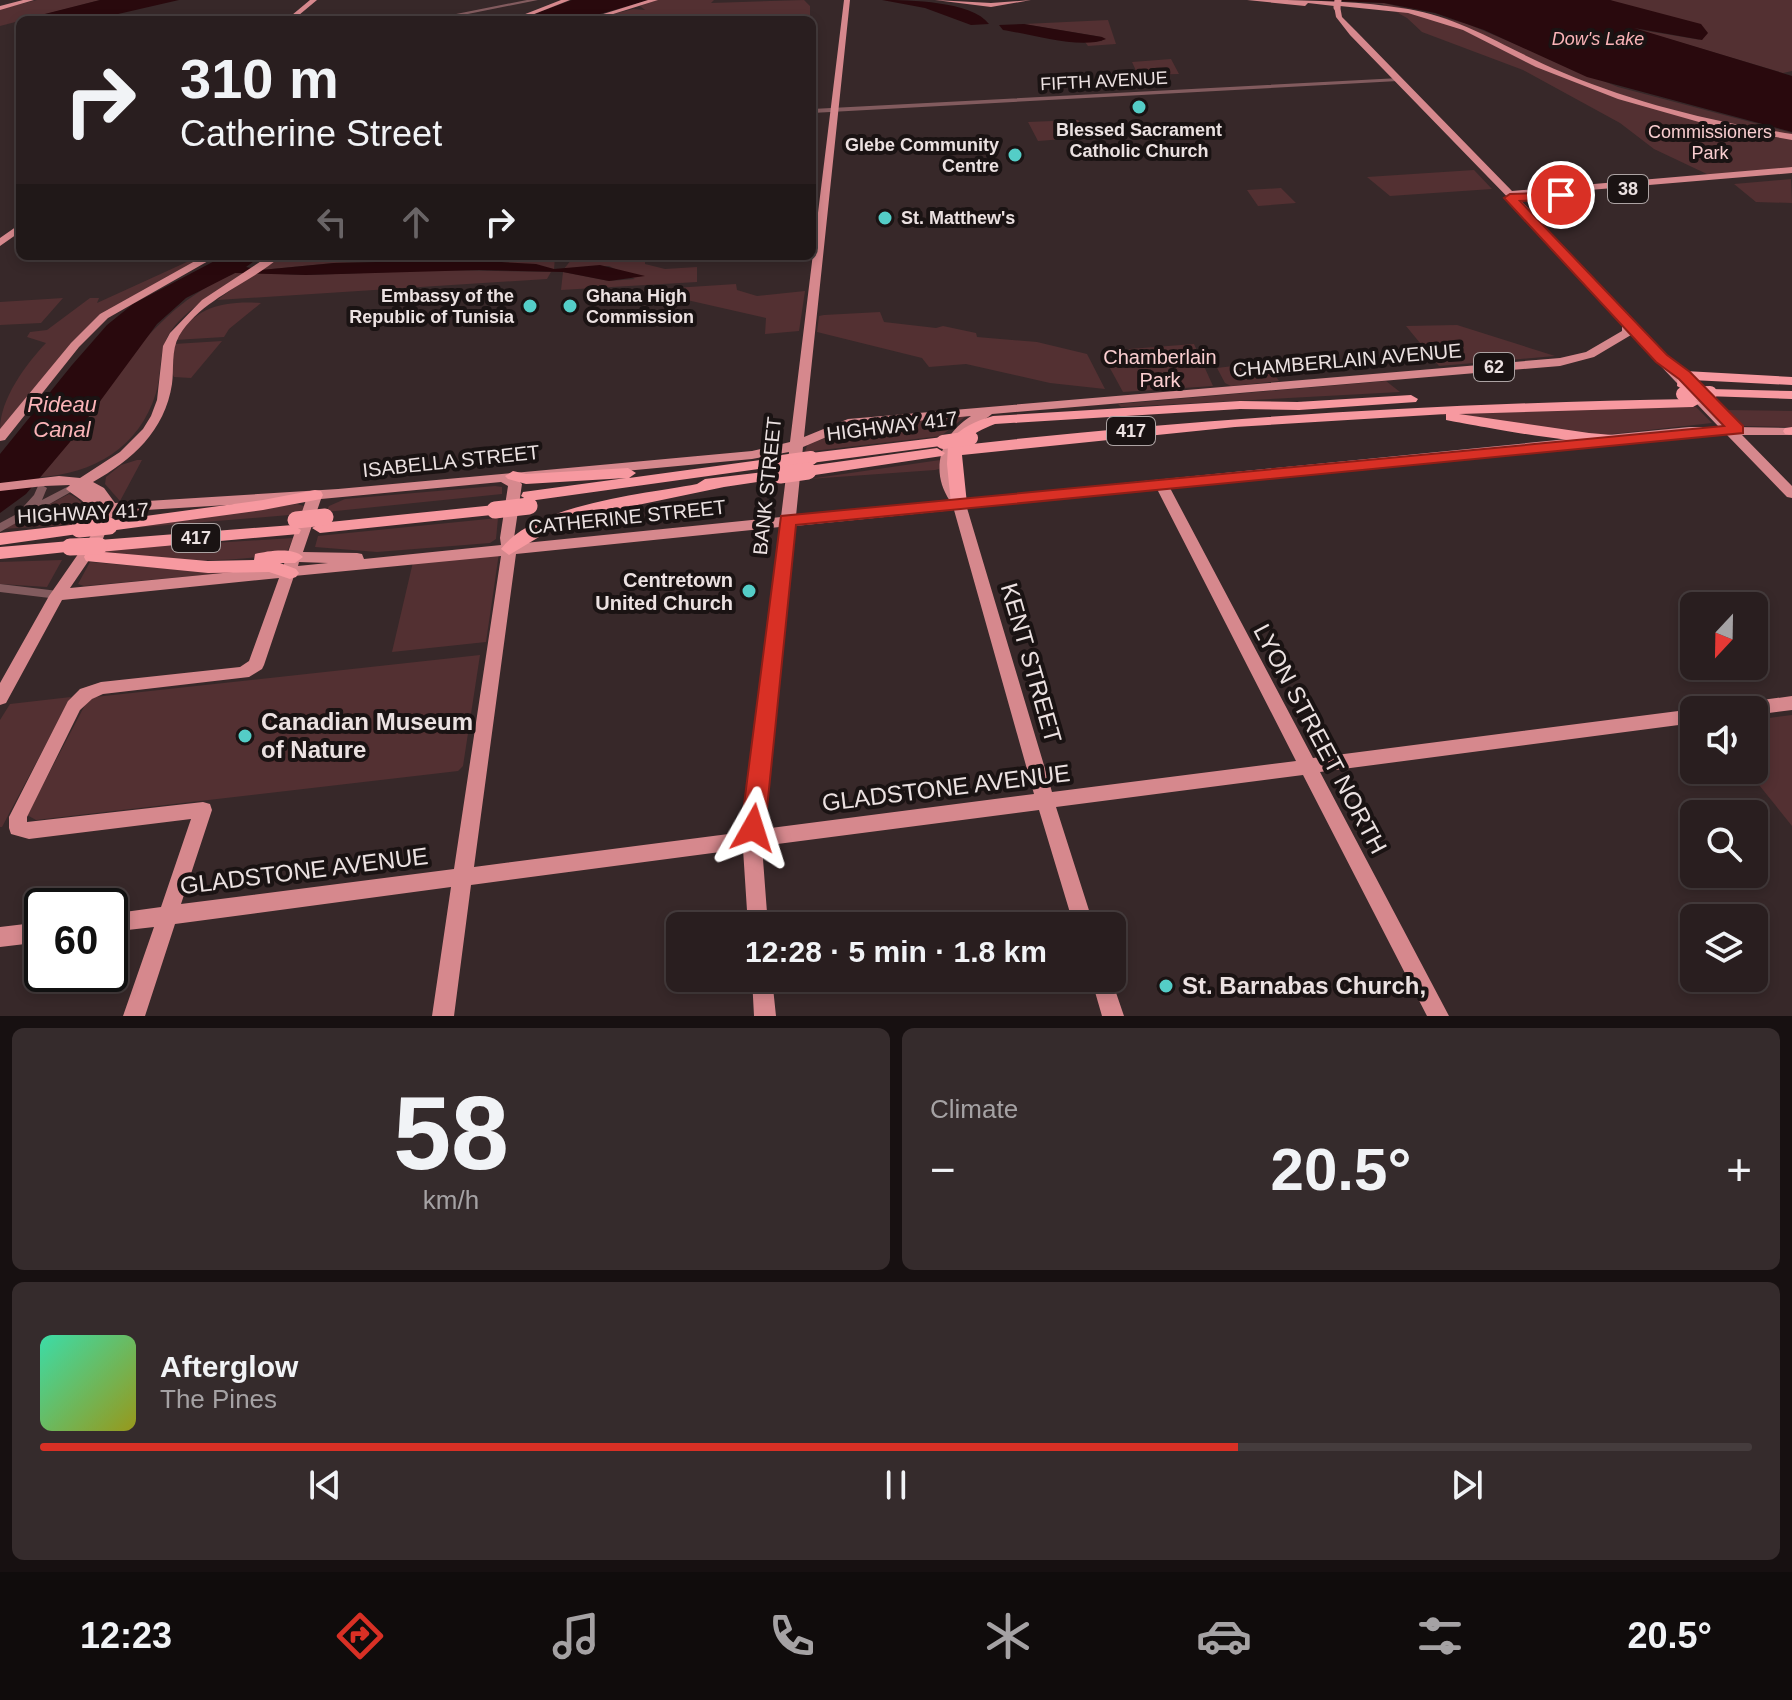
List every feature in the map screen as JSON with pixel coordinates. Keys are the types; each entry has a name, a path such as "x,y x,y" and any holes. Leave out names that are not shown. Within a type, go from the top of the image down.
{"highway":[{"path":"1686,389 1792,381"},
{"name":"417","path":"1436,408 1686,389 1715,398 1792,404"},
{"name":"417","path":"1715,398 1792,395"},
{"path":"959,504 952,467 954,449 966,433 993,420 1240,405 1295,406"},
{"name":"HIGHWAY 417","path":"966,444 1295,406 1436,408"},
{"path":"1415,408 1436,408 1589,438 1619,439"},
{"name":"417","path":"103,534 308,524 746,479 781,468 966,444 1415,408"},
{"path":"508,477 574,477 757,465"},
{"name":"417","path":"529,501 757,465 781,468"},
{"path":"509,549 540,528 575,514 746,479"},
{"path":"0,553 315,495"},
{"path":"103,534 192,566 292,565"},
{"name":"HIGHWAY 417","path":"0,539 72,542 103,534"}],"main road":[{"path":"0,7 24,0"},
{"path":"0,7 31,0"},
{"path":"293,16 312,0"},
{"path":"524,16 567,0"},
{"path":"601,16 655,0"},
{"name":"BANK STREET","path":"757,912 752,840 847,0"},
{"path":"938,0 984,5 1028,0"},
{"path":"1250,0 1343,4"},
{"path":"1296,0 1417,12 1460,26 1566,78 1662,109 1792,137"},
{"path":"1343,4 1347,22 1372,52 1627,320 1686,389 1732,430 1792,494"},
{"name":"38","path":"1509,196 1790,172"},
{"path":"0,243 16,230"},
{"path":"0,435 24,410 75,345 104,316 205,260"},
{"path":"73,485 124,448 158,412 165,396 167,353 173,336 184,322 270,260"},
{"path":"1611,340 1628,332 1627,320"},
{"name":"62","path":"1611,340 1642,337"},
{"name":"CHAMBERLAIN AVENUE","path":"796,444 848,423 1560,362 1593,356 1611,340"},
{"name":"KENT STREET","path":"1026,408 984,414 954,436 948,446 945,467 952,496 959,504 1080,912"},
{"path":"0,698 58,595 103,534 98,479 147,435 159,418 158,412"},
{"path":"798,425 811,427 848,423"},
{"name":"CATHERINE STREET","path":"58,595 292,565 509,549 1619,439 1732,430 1791,431"},
{"name":"ISABELLA STREET","path":"315,495 767,453 796,444"},
{"path":"73,485 107,469"},
{"path":"443,1016 509,549 507,538 515,484 508,477"},
{"name":"LYON STREET NORTH","path":"1161,484 1438,1016"},
{"path":"58,595 59,583 95,516 92,499 73,485"},
{"path":"0,487 73,485 100,491"},
{"path":"308,524 338,493"},
{"path":"134,1016 203,810 29,831 18,828 18,817 74,706 86,694 101,688 243,673 258,662 308,524 315,495"},
{"path":"1768,706 1792,703"},
{"name":"GLADSTONE AVENUE","path":"128,921 1680,718"},
{"path":"0,937 24,934"},
{"path":"763,992 765,1016"},
{"path":"1105,992 1113,1016"}],"street":[{"path":"450,16 535,0"},
{"name":"FIFTH AVENUE","path":"816,111 1398,79"},
{"path":"0,526 73,485"},
{"path":"0,526 73,485"},
{"path":"29,507 39,497 40,486"},
{"name":"CATHERINE STREET","path":"0,588 58,595"}],"green space":[{"path":"37,0 100,0 38,16 16,16 16,22 0,26 0,9"},
{"path":"657,0 714,0 711,3 804,0 810,6 810,16 606,16 633,9 645,10 640,6"},
{"path":"1610,0 1792,0 1792,71 1783,73 1635,29 1701,40"},
{"name":"Commissioners Park","path":"1384,3 1465,23 1618,87 1792,133 1792,167 1709,175 1654,149 1620,123 1523,70 1422,32 1407,18 1382,4 1352,4"},
{"path":"1108,20 1116,44 1088,46 1085,42 1102,41 1102,37 1024,24"},
{"path":"1171,59 1179,74 1138,75 1132,62"},
{"path":"1078,120 1090,137 1038,141 1028,122"},
{"path":"1474,170 1492,189 1390,196 1367,177"},
{"path":"1791,179 1792,203 1756,202 1734,184"},
{"path":"1281,188 1296,203 1258,206 1247,190"},
{"path":"191,260 200,260 102,314 0,429 9,394 46,343 27,337 30,332 47,330 90,298 99,298 97,303"},
{"path":"275,260 451,260 334,263 261,270"},
{"path":"451,260 555,260 554,269"},
{"path":"571,260 645,260 645,264 665,269 697,267 697,282 561,290 563,272 609,281 635,279 609,266 564,269"},
{"path":"448,270 551,272 547,279 217,300 254,273 306,275"},
{"path":"235,273 246,273 194,308 169,334 163,349 156,393 138,429 126,443 96,464 60,475 40,477 149,336 173,311 202,290"},
{"path":"736,284 737,290 757,296 805,291 799,331 765,334 766,318 643,290"},
{"path":"63,298 41,323 0,325 0,302"},
{"path":"234,303 261,303 229,329 224,337 175,340 192,320 212,308"},
{"path":"880,312 884,322 936,328 943,326 976,333 977,337 1037,342 1087,354 1105,389 1050,383 966,364 929,367 922,358 817,332 819,316"},
{"path":"1457,325 1555,356 1439,366 1406,326"},
{"path":"222,341 191,378 174,377 171,371 174,344"},
{"name":"Chamberlain Park","path":"1194,344 1213,386 1123,392 1106,361 1134,359 1129,349"},
{"name":"Chamberlain Park","path":"1266,362 1279,381 1231,386 1225,383 1217,368"},
{"path":"1386,381 1400,392 1121,407 1118,404"},
{"path":"1696,407 1712,423 1586,437 1442,415 1439,411"},
{"path":"1724,410 1792,411 1792,427 1744,426"},
{"path":"966,416 941,436 805,452 808,443 857,426"},
{"path":"142,460 120,501 105,484 106,477 121,465"},
{"path":"940,460 939,469 935,470 809,479"},
{"path":"502,487 502,494 326,512 329,506 345,499"},
{"path":"69,494 79,500 85,509 88,517 83,524 2,529"},
{"path":"297,504 304,506 301,514 132,528"},
{"path":"498,518 496,539 490,543 377,552 315,547 318,536"},
{"path":"293,538 287,552 242,559 148,558 103,554 102,550"},
{"path":"499,553 486,642 392,652 413,562"},
{"path":"62,560 47,587 0,584 0,562"},
{"path":"90,562 183,570 256,570 84,586 78,584"},
{"path":"480,655 463,766 458,771 36,820 27,815 86,703 95,697"},
{"path":"71,697 0,827 0,720 10,704"},
{"path":"1792,715 1792,826 1758,784 1768,784 1768,718"}],"water":[{"path":"100,0 179,0 109,16 37,16"},
{"path":"572,0 649,0 593,16 529,16"},
{"path":"882,0 955,6 981,16 989,24 971,25 925,8"},
{"name":"Dow's Lake","path":"1316,0 1610,0 1701,24 1708,33 1702,40 1634,28 1792,76 1792,132 1587,77 1484,30 1435,13 1384,3"},
{"path":"1024,24 1106,39 1070,42 1003,30 999,25"},
{"name":"Rideau Canal","path":"216,260 256,260 246,267 261,270 334,263 465,260 536,264 554,269 600,265 645,276 609,281 563,272 479,270 306,275 235,273 186,298 157,324 70,442 26,494 0,513 0,454 107,325 133,304"}],"place":[{"name":"Blessed Sacrament Catholic Church","path":"1139,107"},
{"name":"Glebe Community Centre","path":"1015,155"},
{"name":"St. Matthew's","path":"885,218"},
{"name":"Embassy of the Republic of Tunisia","path":"530,306"},
{"name":"Ghana High Commission","path":"570,306"},
{"name":"Centretown United Church","path":"749,591"},
{"name":"Canadian Museum of Nature","path":"245,736"},
{"name":"St. Barnabas Church,","path":"1166,986"}],"route":[{"path":"753,828 788,520 1689,431 1737,430 1685,375 1662,358 1524,209 1510,198 1561,195"}]}
